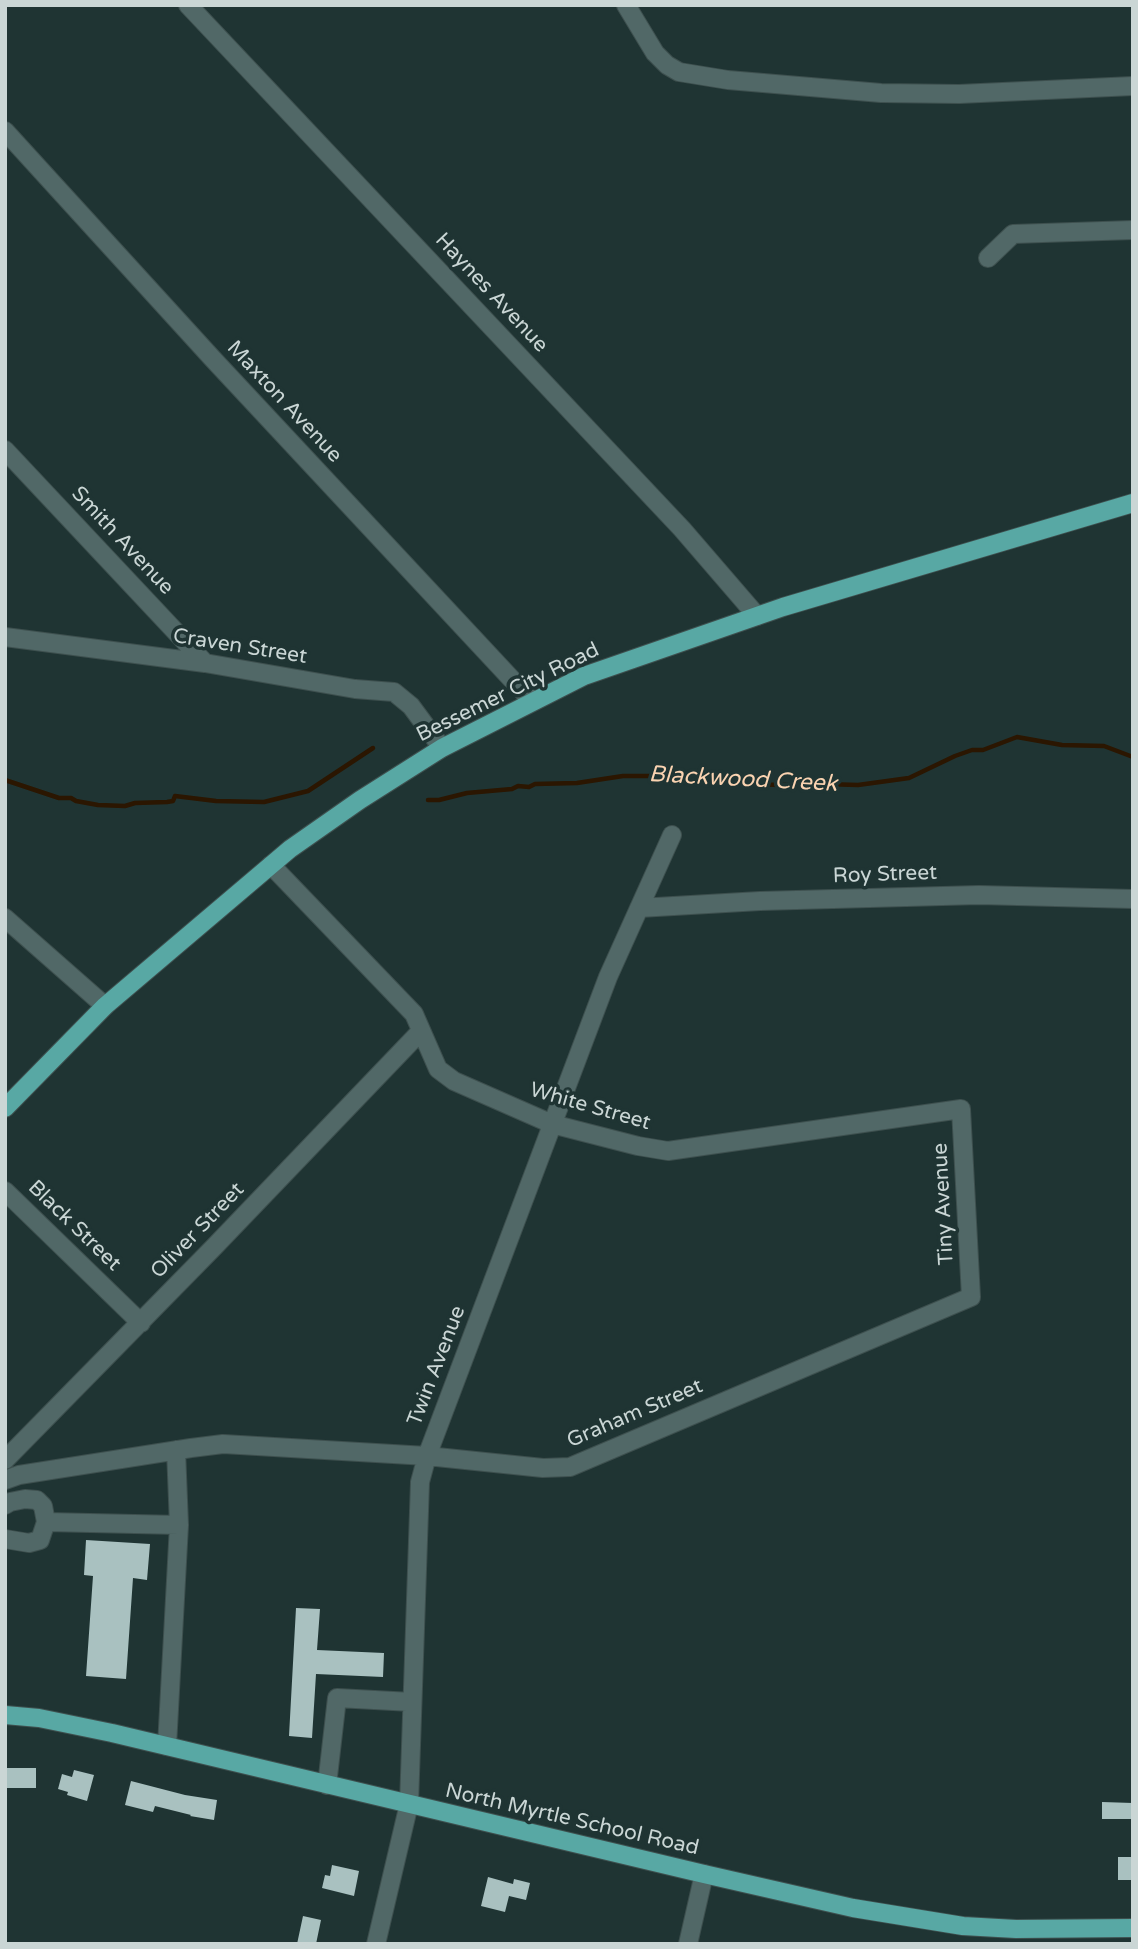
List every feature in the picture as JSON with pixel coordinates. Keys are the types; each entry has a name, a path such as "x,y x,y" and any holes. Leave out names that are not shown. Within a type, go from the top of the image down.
{"main road":[{"name":"Bessemer City Road","path":"5,1108 105,1006 271,865 318,828 442,748 584,676 757,615 1133,503"},
{"name":"North Myrtle School Road","path":"5,1715 39,1718 167,1746 853,1908 946,1924 1016,1929 1133,1928"}],"street":[{"name":"Haynes Avenue","path":"188,5 673,519 757,615"},
{"path":"626,5 656,53 667,65 679,72 728,80 881,93 959,94 1133,86"},
{"name":"Maxton Avenue","path":"5,131 212,358 532,701"},
{"path":"988,258 1013,234 1133,230"},
{"name":"Smith Avenue","path":"5,450 205,663"},
{"name":"Craven Street","path":"5,637 205,663 355,689 394,692 411,706 442,748"},
{"name":"Twin Avenue","path":"376,1944 409,1804 420,1482 427,1456 608,977 672,835"},
{"name":"White Street","path":"271,865 414,1014 438,1069 454,1081 552,1124 668,1151 961,1109"},
{"name":"Roy Street","path":"639,908 760,901 979,895 1133,899"},
{"path":"5,918 105,1006"},
{"name":"Oliver Street","path":"5,1460 141,1323 421,1031"},
{"name":"Tiny Avenue","path":"961,1109 971,1297"},
{"name":"Black Street","path":"5,1191 141,1323"},
{"name":"Graham Street","path":"5,1480 19,1475 223,1444 427,1456 543,1468 570,1467 971,1297"},
{"path":"167,1746 179,1525 176,1450"},
{"path":"5,1505 25,1499 37,1500 43,1506 46,1522 40,1540 29,1543 5,1539"},
{"path":"46,1522 179,1525"},
{"path":"327,1784 337,1698 412,1702"},
{"path":"688,1944 704,1874"}],"building":[{"path":"86,1540 150,1544 147,1580 133,1578 126,1679 86,1676 93,1576 84,1575"},
{"path":"296,1608 320,1609 317,1650 384,1653 383,1677 316,1674 312,1738 289,1736"},
{"path":"5,1768 36,1768 36,1788 5,1788"},
{"path":"74,1770 94,1775 87,1801 67,1795 68,1792 58,1789 62,1774 72,1777"},
{"path":"131,1781 217,1800 214,1820 155,1806 153,1812 125,1805"},
{"path":"1102,1802 1133,1803 1133,1819 1102,1819"},
{"path":"1118,1857 1133,1857 1133,1880 1118,1880"},
{"path":"332,1865 359,1871 354,1896 322,1888 325,1875 330,1876"},
{"path":"488,1877 513,1884 514,1879 530,1883 526,1900 509,1896 505,1912 481,1906"},
{"path":"303,1916 321,1920 316,1944 297,1944"}],"waterway":[{"name":"Blackwood Creek","path":"428,800 535,784 577,783 623,776 701,773 746,784 858,785 909,778 955,756 972,750 983,750 1017,737 1062,745 1104,746 1133,757"},
{"name":"Blackwood Creek","path":"5,780 59,798 71,798 98,805 125,806 167,802 173,801 175,796 216,801 264,802 308,791 373,748"}]}
